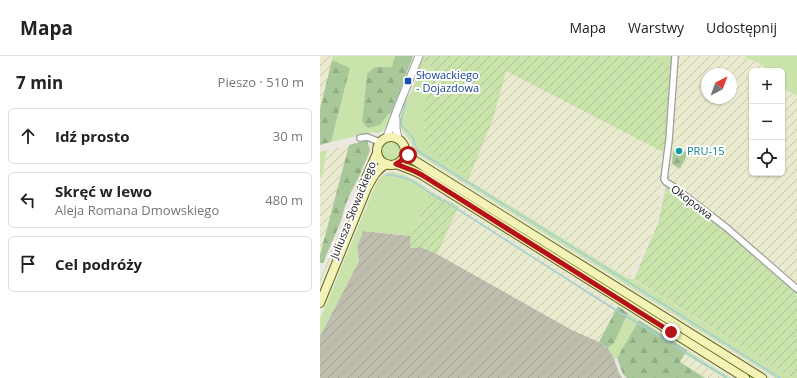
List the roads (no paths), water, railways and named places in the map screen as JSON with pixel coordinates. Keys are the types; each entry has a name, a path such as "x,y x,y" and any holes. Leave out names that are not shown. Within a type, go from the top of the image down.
{"main road":[{"path":"396,164 402,160 405,152 404,144 398,138 387,137 378,145 377,153 380,160 387,164 396,164 414,171 434,182 745,378"},
{"path":"405,152 412,159 762,378"},
{"name":"Juliusza Słowackiego","path":"320,289 377,153"},
{"name":"Juliusza Słowackiego","path":"320,302 367,188 379,169 387,164"}],"street":[{"path":"387,137 418,56"},
{"name":"Okopowa","path":"675,56 669,140 664,179 727,228 797,289"},
{"path":"396,112 396,129 398,138"},
{"path":"360,138 367,137 380,142"}],"waterway":[{"path":"392,113 397,98"},
{"path":"406,102 401,125 413,138 418,151 780,378"},
{"path":"386,175 394,175 410,180 603,302 727,378"}],"place":[{"name":"Słowackiego - Dojazdowa","path":"408,81"},
{"name":"PRU-15","path":"679,151"}]}
